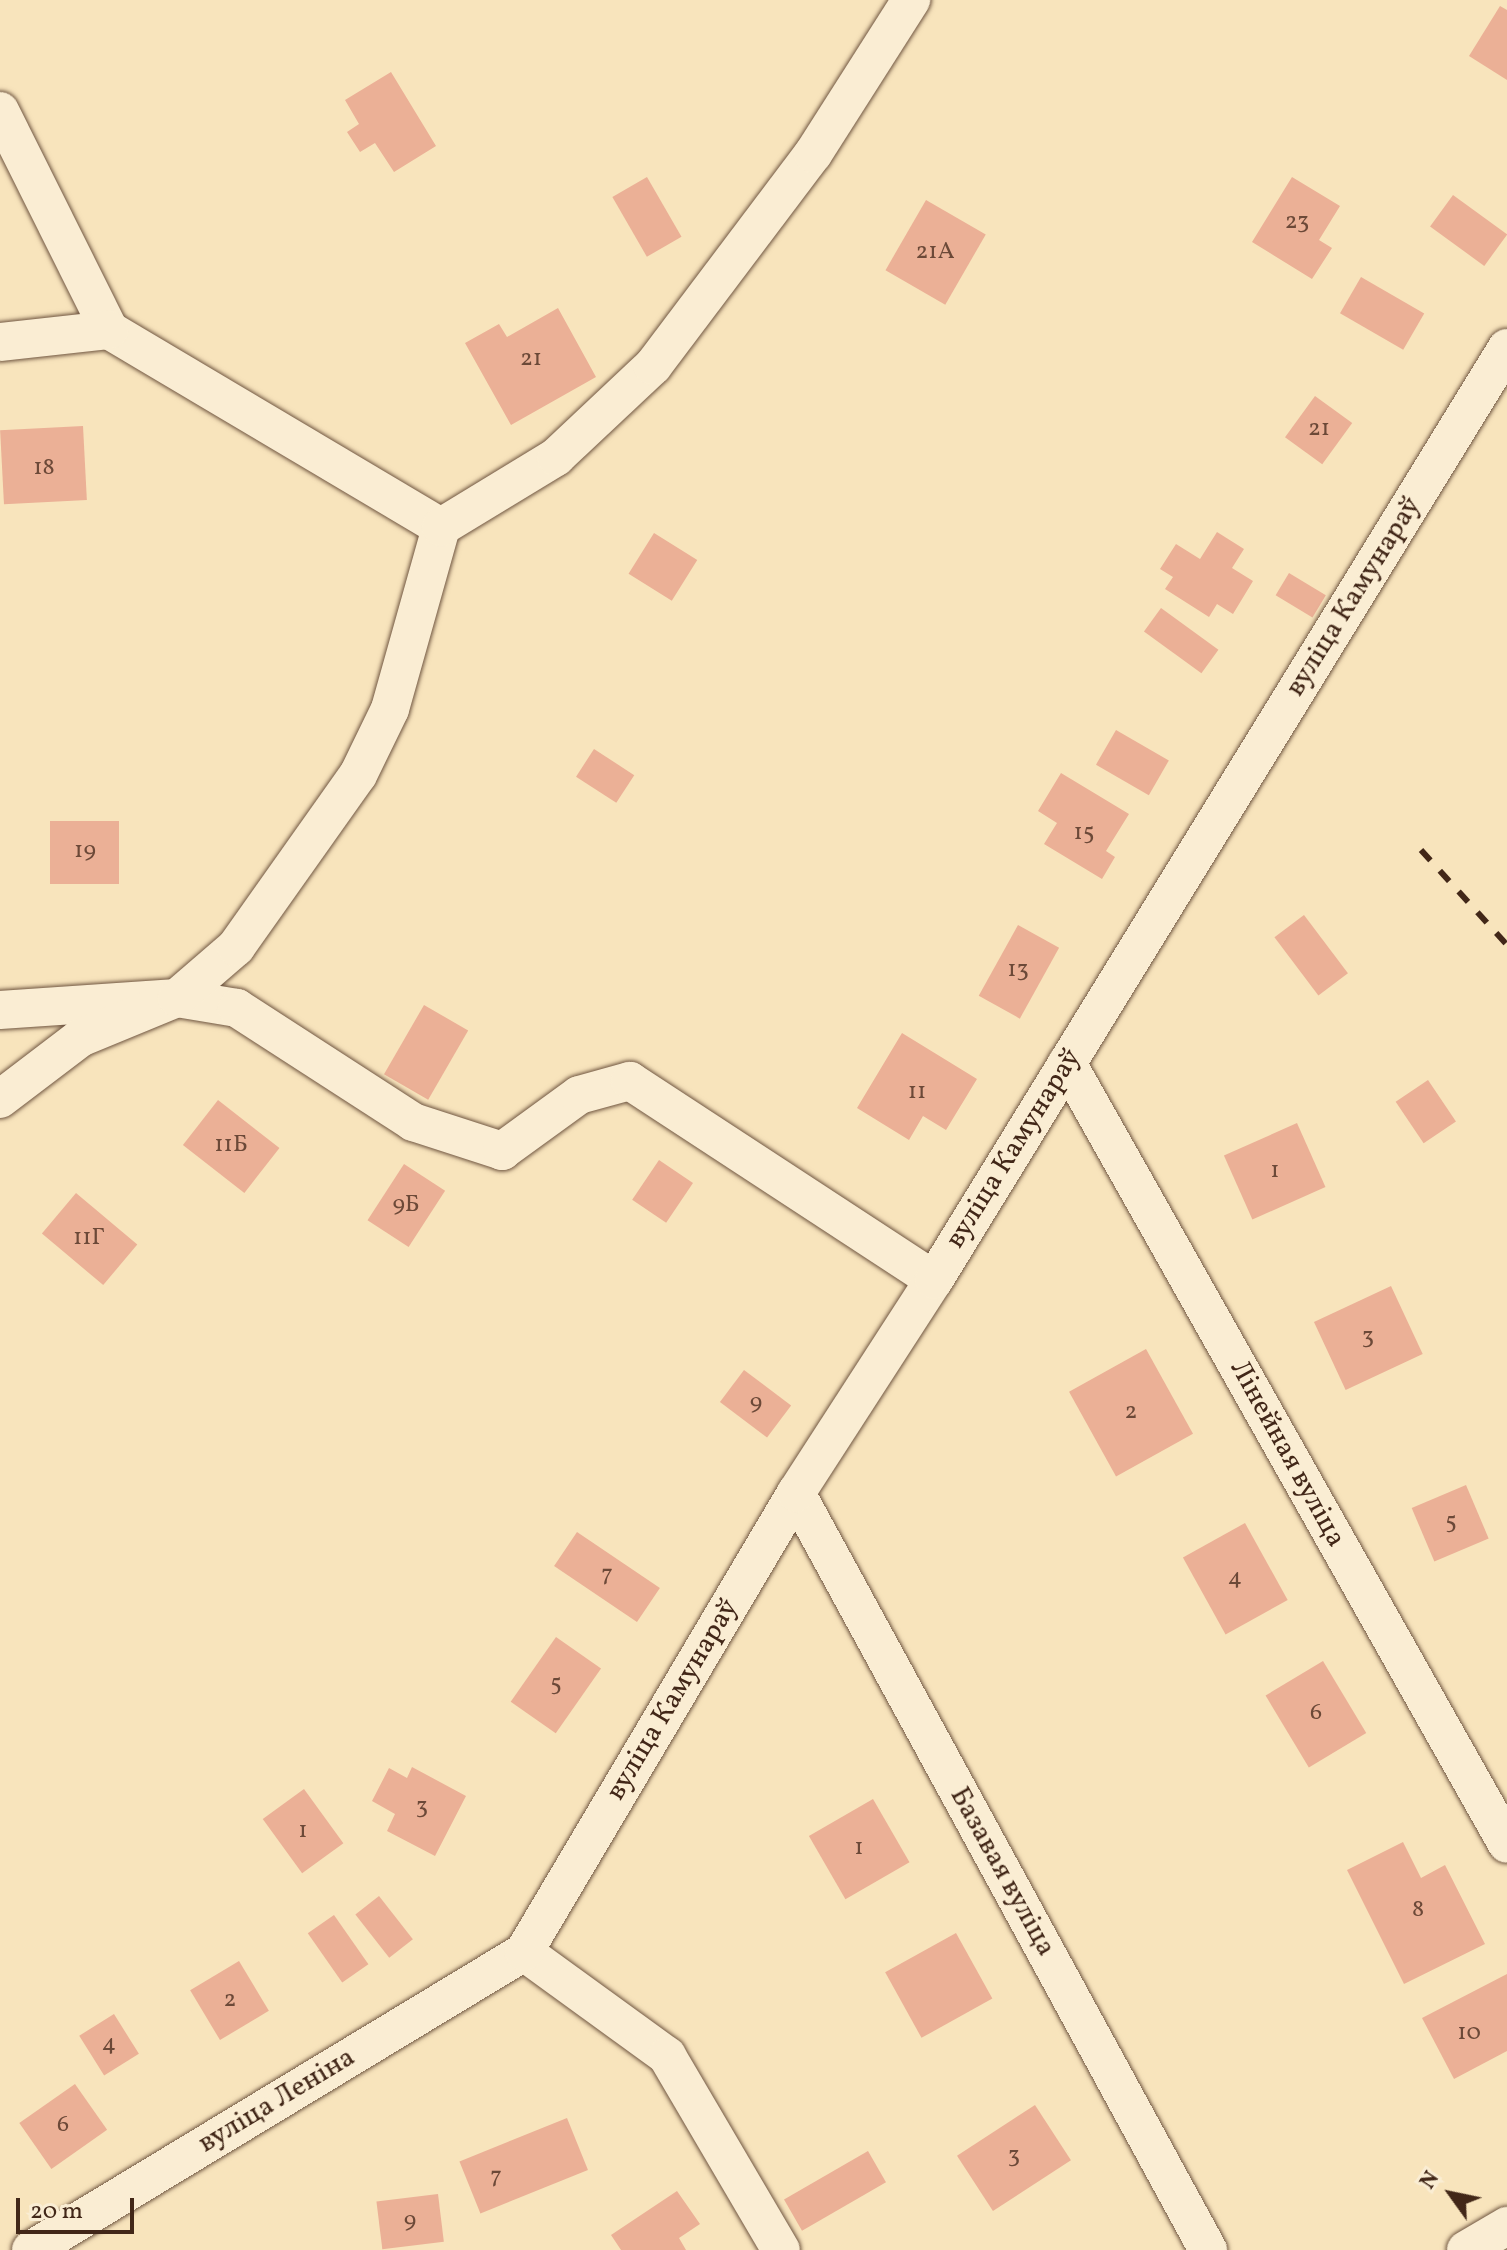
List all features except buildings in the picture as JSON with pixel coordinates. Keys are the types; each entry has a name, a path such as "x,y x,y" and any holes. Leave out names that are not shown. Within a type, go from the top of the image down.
{"street":[{"path":"0,1099 80,1038 177,998 236,947 358,775 390,709 441,527 556,457 653,366 813,154 911,0"},
{"path":"0,111 109,330 441,527"},
{"path":"0,342 109,330"},
{"name":"вуліца Камунараў","path":"524,1952 796,1493 934,1280 1507,348"},
{"path":"0,1010 177,998 237,1008 413,1122 502,1151 579,1095 630,1081 934,1280"},
{"name":"Лінейная вуліца","path":"1067,1063 1507,1844"},
{"name":"Базавая вуліца","path":"796,1493 1208,2250"},
{"path":"524,1952 667,2056 781,2250"},
{"name":"вуліца Леніна","path":"31,2250 524,1952"},
{"path":"1466,2250 1507,2226"}],"railway":[{"path":"1421,850 1507,945"}]}
